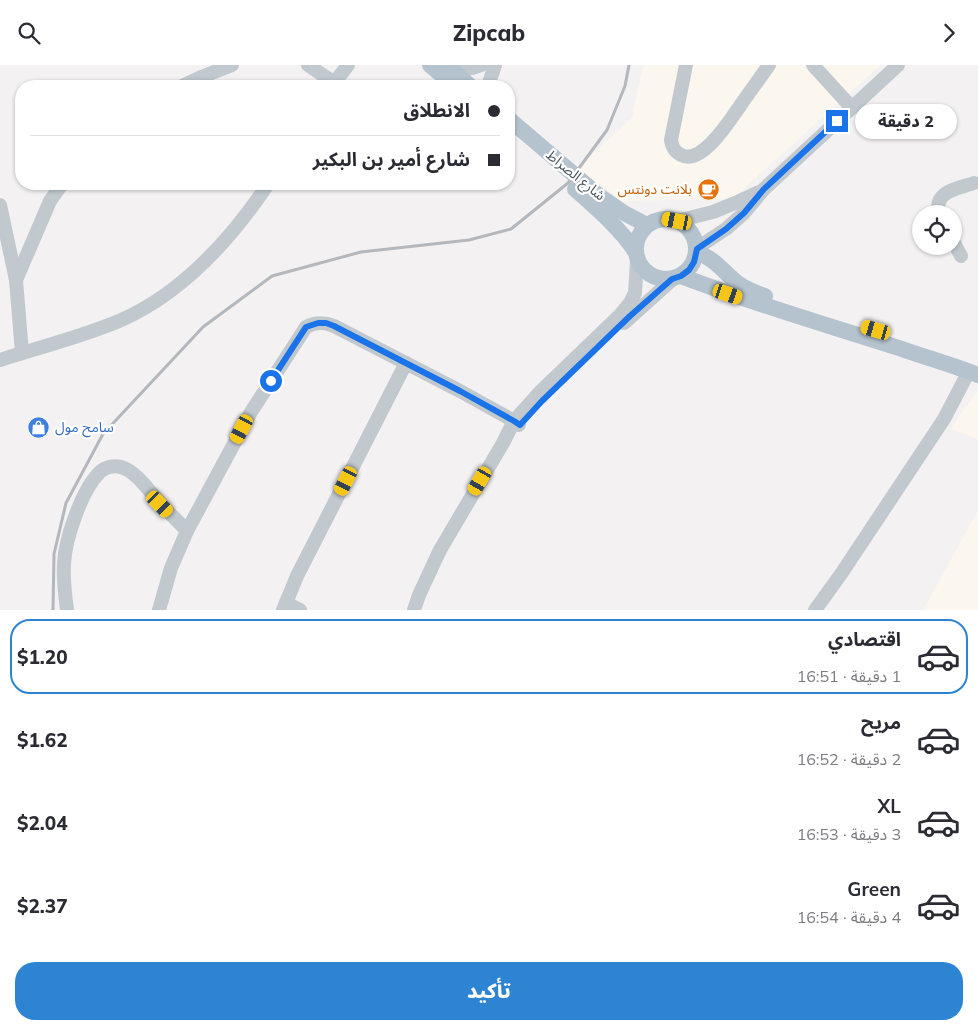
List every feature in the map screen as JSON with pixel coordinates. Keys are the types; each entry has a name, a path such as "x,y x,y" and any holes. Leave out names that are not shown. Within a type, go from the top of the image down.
{"main road":[{"path":"430,65 448,80"},
{"path":"448,66 463,80"},
{"name":"شارع الصراط","path":"515,124 598,195 624,213 647,225"},
{"name":"شارع الصراط","path":"515,137 619,229 626,237 636,256"},
{"path":"677,278 689,270 694,262 697,251 692,234 686,226 677,221 667,219 656,220 640,232 636,241 636,256 643,270 652,277 662,280 677,278 975,372"},
{"path":"697,251 710,258 739,284 752,291 892,335 975,372"}],"street":[{"path":"195,80 232,65"},
{"path":"308,65 328,80"},
{"path":"338,80 348,65"},
{"path":"448,66 463,70 481,65"},
{"path":"490,80 495,65"},
{"path":"686,65 671,140 672,147 684,157 700,153 722,132 769,65"},
{"path":"813,65 852,108"},
{"path":"697,251 744,213 764,189 898,65"},
{"path":"937,205 942,196 950,191 977,186"},
{"path":"677,221 713,212 764,189"},
{"path":"16,280 50,201 58,190"},
{"path":"0,360 91,332 120,321 157,301 176,287 218,249 264,190"},
{"path":"0,205 16,280 22,353"},
{"path":"414,610 440,550 503,443 517,423 541,391 620,315 630,303 636,286 636,256"},
{"path":"517,423 650,299 677,278"},
{"path":"159,610 171,568 187,531 251,412 306,327 318,323 326,323 460,391 517,423"},
{"path":"300,610 284,607 406,363"},
{"path":"814,610 841,574 975,372"},
{"path":"67,610 64,563 68,541 86,492 94,478 101,471 113,466 122,467 130,471 187,531"}],"shaded area":[{"path":"643,65 881,65 732,199 622,201 578,168 632,118"},
{"path":"978,390 978,439 950,429"},
{"path":"978,510 978,610 923,610"}],"railway":[{"path":"53,610 54,554 66,503 103,434 203,327 272,276 361,252 469,240 511,229 568,183 607,130 625,86 629,65"}],"place":[{"name":"بلانت دونتس","path":"708,189"},
{"name":"سامح مول","path":"39,427"}],"route":[{"path":"271,381 306,327 311,324 326,323 460,391 520,425 542,401 630,316 672,279 681,276 689,270 694,262 697,249 726,229 744,213 764,189 837,121"}]}
